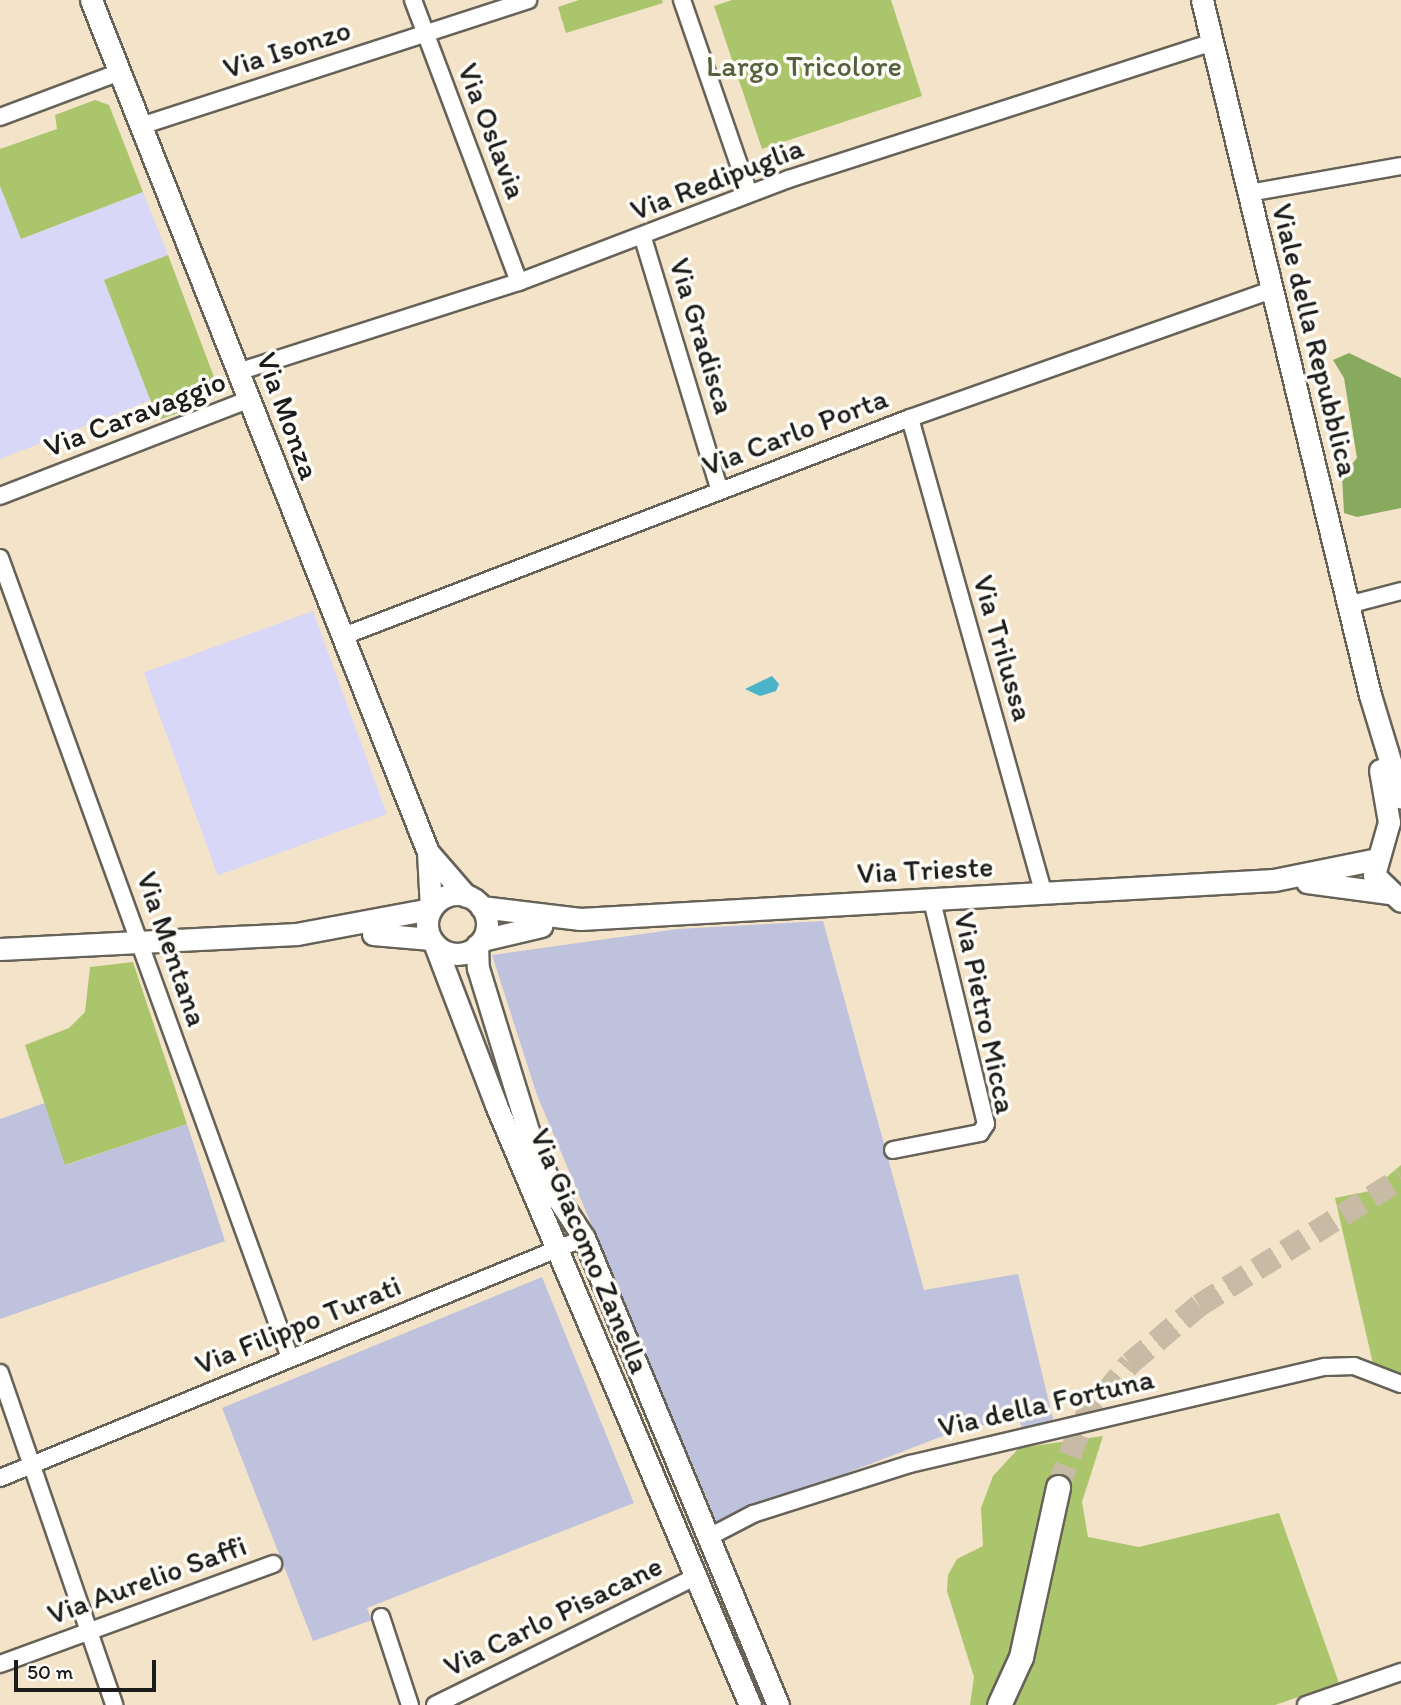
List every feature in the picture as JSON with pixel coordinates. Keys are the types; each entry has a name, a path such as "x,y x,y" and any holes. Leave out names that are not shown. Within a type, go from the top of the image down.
{"main road":[{"path":"999,1705 1020,1657 1058,1487"}],"street":[{"name":"Via Monza","path":"91,0 144,125 241,371 341,637 428,852 431,909"},
{"name":"Via Oslavia","path":"413,0 519,282"},
{"name":"Via Isonzo","path":"144,125 528,0"},
{"path":"681,0 748,193"},
{"name":"Viale della Repubblica","path":"1202,0 1370,695 1401,797"},
{"name":"Via Redipuglia","path":"241,371 519,282 643,238 748,193 1213,42"},
{"path":"0,117 120,72"},
{"path":"1249,193 1401,166"},
{"name":"Via Gradisca","path":"643,238 720,491"},
{"name":"Via Carlo Porta","path":"341,637 910,418 1272,290"},
{"name":"Via Caravaggio","path":"0,496 250,399"},
{"name":"Via Trilussa","path":"910,418 1043,892"},
{"name":"Via Mentana","path":"0,558 290,1358"},
{"path":"1348,605 1401,592"},
{"name":"Viale della Repubblica","path":"1370,695 1389,813 1387,853 1374,874 1397,896"},
{"name":"Via Monza","path":"428,852 473,902"},
{"name":"Via Trieste","path":"480,942 580,919 1273,880 1387,853"},
{"name":"Via Trieste","path":"1273,880 1397,896"},
{"path":"0,949 298,934 398,933 433,942 460,954 480,942 486,924 473,902 448,896 431,909 298,934"},
{"name":"Via Pietro Micca","path":"893,1150 980,1133 986,1124 933,900"},
{"name":"Via Trieste","path":"473,902 580,919"},
{"path":"431,909 433,942"},
{"name":"Via Giacomo Zanella","path":"433,942 558,1249 750,1705"},
{"name":"Via Giacomo Zanella","path":"480,942 478,968 528,1131 553,1191 584,1238 778,1705"},
{"name":"Via Filippo Turati","path":"0,1478 584,1238"},
{"name":"Via della Fortuna","path":"709,1537 753,1514 911,1464 1325,1367 1354,1366 1401,1384"},
{"path":"0,1373 114,1705"},
{"name":"Via Aurelio Saffi","path":"0,1664 274,1564"},
{"name":"Via Carlo Pisacane","path":"435,1705 697,1576"},
{"path":"381,1616 410,1705"},
{"path":"1306,1705 1401,1672"}],"shaded area":[{"path":"0,186 21,239 143,192 168,255 104,280 151,400 0,459"},
{"path":"313,611 387,814 218,876 144,673"},
{"path":"823,921 924,1290 1018,1274 1054,1423 1023,1431 1019,1419 961,1429 717,1523 537,1095 492,955 678,929"},
{"path":"45,1103 66,1165 187,1124 225,1241 0,1319 0,1119"},
{"path":"542,1277 634,1503 367,1608 372,1620 313,1641 222,1408"}],"green space":[{"path":"579,0 662,0 663,3 566,33 558,7"},
{"name":"Largo Tricolore","path":"732,0 891,0 922,96 762,149 714,6"},
{"path":"95,100 109,105 143,192 21,239 0,186 0,149 57,129 55,115"},
{"path":"168,255 217,385 199,406 158,420 104,280"},
{"path":"1349,353 1401,378 1401,508 1357,517 1344,513 1342,476 1357,458 1344,378 1333,360"},
{"path":"133,962 187,1124 65,1165 25,1045 69,1028 85,1012 90,967"},
{"path":"1401,1165 1401,1374 1373,1364 1335,1198 1370,1191"},
{"path":"1103,1436 1082,1502 1088,1537 1139,1547 1279,1513 1339,1683 1275,1705 970,1705 974,1677 947,1591 948,1575 957,1559 983,1546 981,1508 993,1476 1019,1448"},
{"path":"727,1601 769,1705 759,1705 719,1604"}],"water":[{"path":"772,676 779,684 776,691 760,696 745,689"}],"tunnel":[{"path":"1058,1487 1083,1420 1130,1363 1199,1305 1401,1178"}]}
